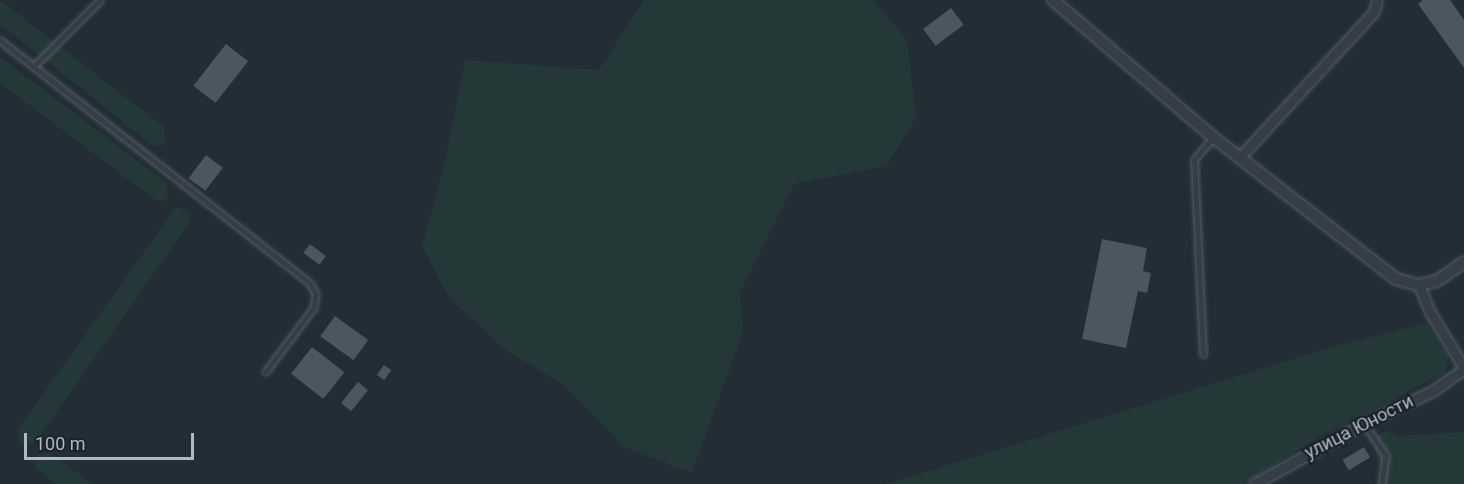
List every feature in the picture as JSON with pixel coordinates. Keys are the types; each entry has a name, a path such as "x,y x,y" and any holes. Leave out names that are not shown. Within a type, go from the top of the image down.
{"street":[{"path":"1053,0 1213,137 1396,279 1419,285 1437,280 1464,262"},
{"path":"1240,158 1374,12 1377,0"},
{"path":"1419,285 1430,312 1464,368"},
{"name":"улица Юности","path":"1254,484 1364,423 1431,392 1464,368"}],"lane":[{"path":"33,67 100,0"},
{"path":"0,40 310,283 316,294 314,308 266,372"},
{"path":"1203,355 1194,160 1213,137"},
{"path":"1364,423 1386,456 1382,484"}],"green space":[{"path":"0,0 164,127 166,141 160,146 151,144 0,24"},
{"path":"644,0 873,0 907,40 916,118 886,166 794,184 740,292 743,331 692,473 624,447 564,385 506,350 449,298 422,246 445,161 465,60 599,70"},
{"path":"0,57 166,182 168,196 163,201 154,199 0,83"},
{"path":"176,207 190,212 189,223 35,443 20,446 17,431"},
{"path":"1427,323 1449,357 1445,373 1315,439 1244,484 886,484 1339,345"},
{"path":"1385,431 1398,436 1464,432 1464,484 1378,484 1381,466 1374,449 1375,437"},
{"path":"41,453 51,454 93,484 56,484 36,468 36,457"}],"building":[{"path":"1423,0 1450,0 1464,20 1464,68 1418,4"},
{"path":"951,8 964,25 936,46 923,29"},
{"path":"226,44 248,61 215,103 193,86"},
{"path":"206,155 223,168 205,191 189,178"},
{"path":"1102,239 1147,248 1143,271 1151,273 1147,293 1138,291 1126,348 1082,339"},
{"path":"310,244 326,256 319,265 303,253"},
{"path":"335,316 368,340 353,360 320,336"},
{"path":"312,347 344,372 323,399 291,374"},
{"path":"384,365 391,370 384,380 377,375"},
{"path":"358,382 368,390 351,411 341,403"},
{"path":"1364,447 1370,457 1349,470 1343,460"}]}
